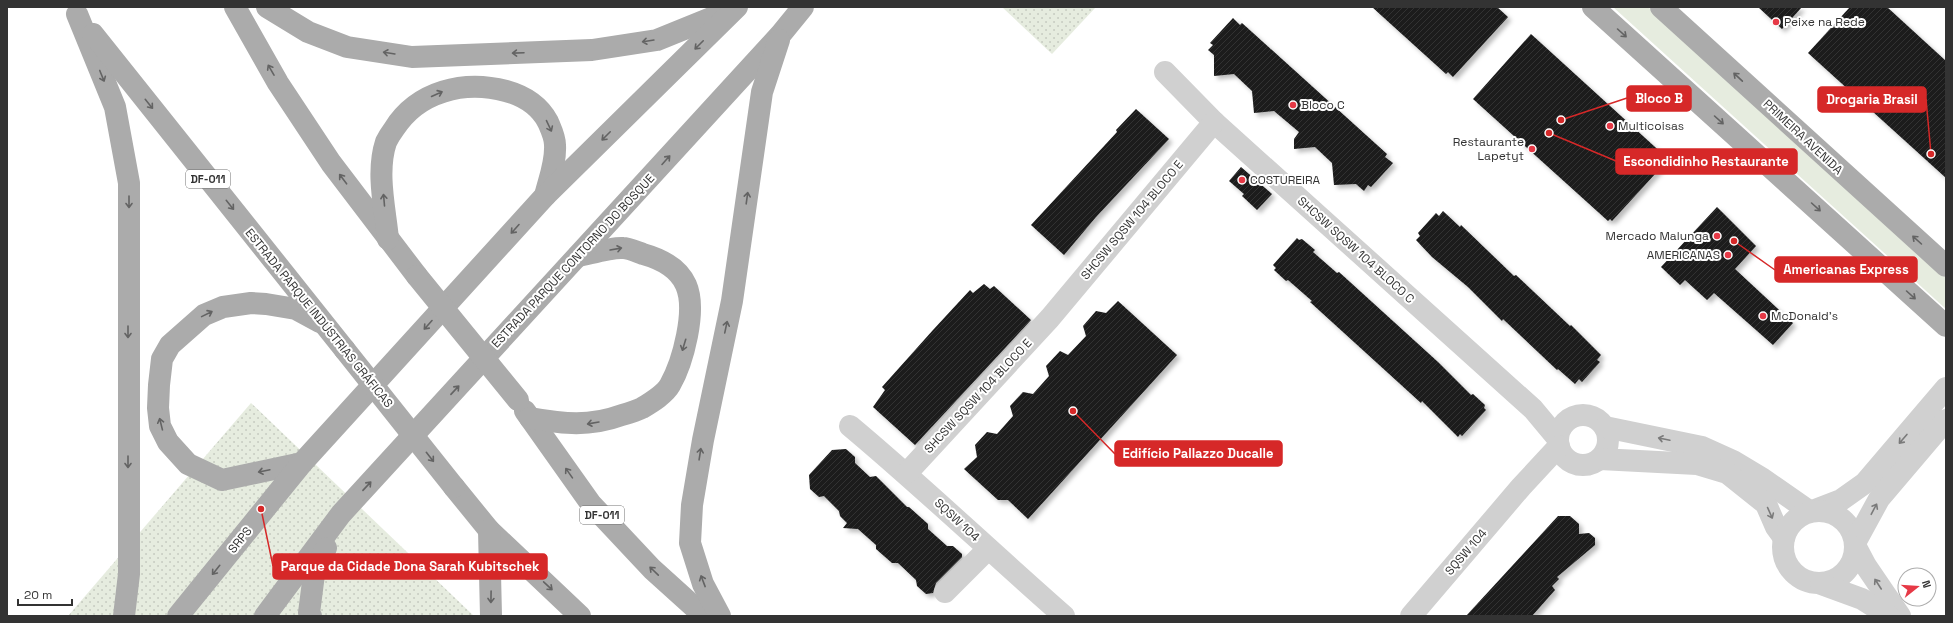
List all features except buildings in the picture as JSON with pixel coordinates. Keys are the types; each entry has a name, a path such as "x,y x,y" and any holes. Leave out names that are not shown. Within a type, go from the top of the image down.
{"main road":[{"name":"DF-011","path":"235,7 278,83 331,163 417,276 524,409 591,504 652,569 704,616"},
{"path":"267,7 308,32 347,47 412,57 592,50 657,40 737,7"},
{"path":"324,324 296,309 266,304 251,303 223,307 204,315 170,344 162,359 158,408 160,426 168,442 188,464 222,480 302,463 544,197 737,7"},
{"name":"ESTRADA PARQUE CONTORNO DO BOSQUE","path":"341,514 781,34 803,7"},
{"path":"1593,7 1946,326"},
{"name":"PRIMEIRA AVENIDA","path":"1661,7 1946,266"},
{"path":"75,11 115,107 129,183 129,574 124,616"},
{"name":"ESTRADA PARQUE INDÚSTRIAS GRÁFICAS","path":"75,11 489,530 580,616"},
{"path":"720,616 703,584 690,543 692,505 703,440 732,301 762,92 781,34"},
{"path":"388,239 381,166 386,141 399,121 415,105 434,95 459,87 481,86 518,94 533,102 544,116 552,130 555,144 554,163 544,197"},
{"path":"524,409 577,424 612,419 641,409 657,398 670,386 677,368 688,332 690,317 686,284 672,267 658,258 623,248 578,256"},
{"name":"SRPS","path":"178,616 302,463"},
{"path":"265,616 341,514"},
{"path":"311,616 309,613 314,574 341,514"},
{"path":"489,530 491,616"}],"street":[{"name":"SHCSW SQSW 104 BLOCO C","path":"1165,72 1214,122 1533,409 1559,443"},
{"name":"SHCSW SQSW 104 BLOCO E","path":"907,473 1050,318 1214,122"},
{"path":"1821,584 1832,582 1849,568 1854,558 1856,545 1879,499 1925,429 1946,388"},
{"path":"1533,409 1593,417 1605,427 1608,433 1607,447 1600,459"},
{"path":"1578,416 1566,422 1559,432 1559,443 1566,459 1573,463 1587,465 1600,459 1730,467 1763,479 1812,511 1826,511 1837,515 1846,522 1853,532 1856,545 1878,584 1900,616"},
{"path":"1889,616 1862,599 1800,578 1791,570 1784,555 1784,538 1793,521 1812,511 1841,500 1865,484 1925,429 1946,420"},
{"name":"SQSW 104","path":"850,426 907,473 988,549 1064,616"},
{"path":"1605,427 1702,447 1730,467 1766,504 1776,527 1784,538"},
{"name":"SQSW 104","path":"1411,616 1559,443"},
{"name":"SQSW 104","path":"1521,487 1573,463"},
{"path":"945,592 988,549"}],"shaded area":[{"path":"1002,7 1096,7 1052,54"},
{"path":"1613,7 1648,7 1946,278 1946,309"},
{"path":"251,403 474,616 68,616"}],"place":[{"name":"Peixe na Rede","path":"1776,22"},
{"name":"Bloco C","path":"1293,105"},
{"name":"Bloco B","path":"1561,120"},
{"name":"Multicoisas","path":"1610,126"},
{"name":"Escondidinho Restaurante","path":"1549,133"},
{"name":"Restaurante Lapetyt","path":"1532,149"},
{"name":"Drogaria Brasil","path":"1931,154"},
{"name":"COSTUREIRA","path":"1242,180"},
{"name":"Mercado Malunga","path":"1717,236"},
{"name":"Americanas Express","path":"1734,241"},
{"name":"AMERICANAS","path":"1728,255"},
{"name":"McDonald's","path":"1763,316"},
{"name":"Edifício Pallazzo Ducalle","path":"1073,411"},
{"name":"Parque da Cidade Dona Sarah Kubitschek","path":"261,509"}]}
